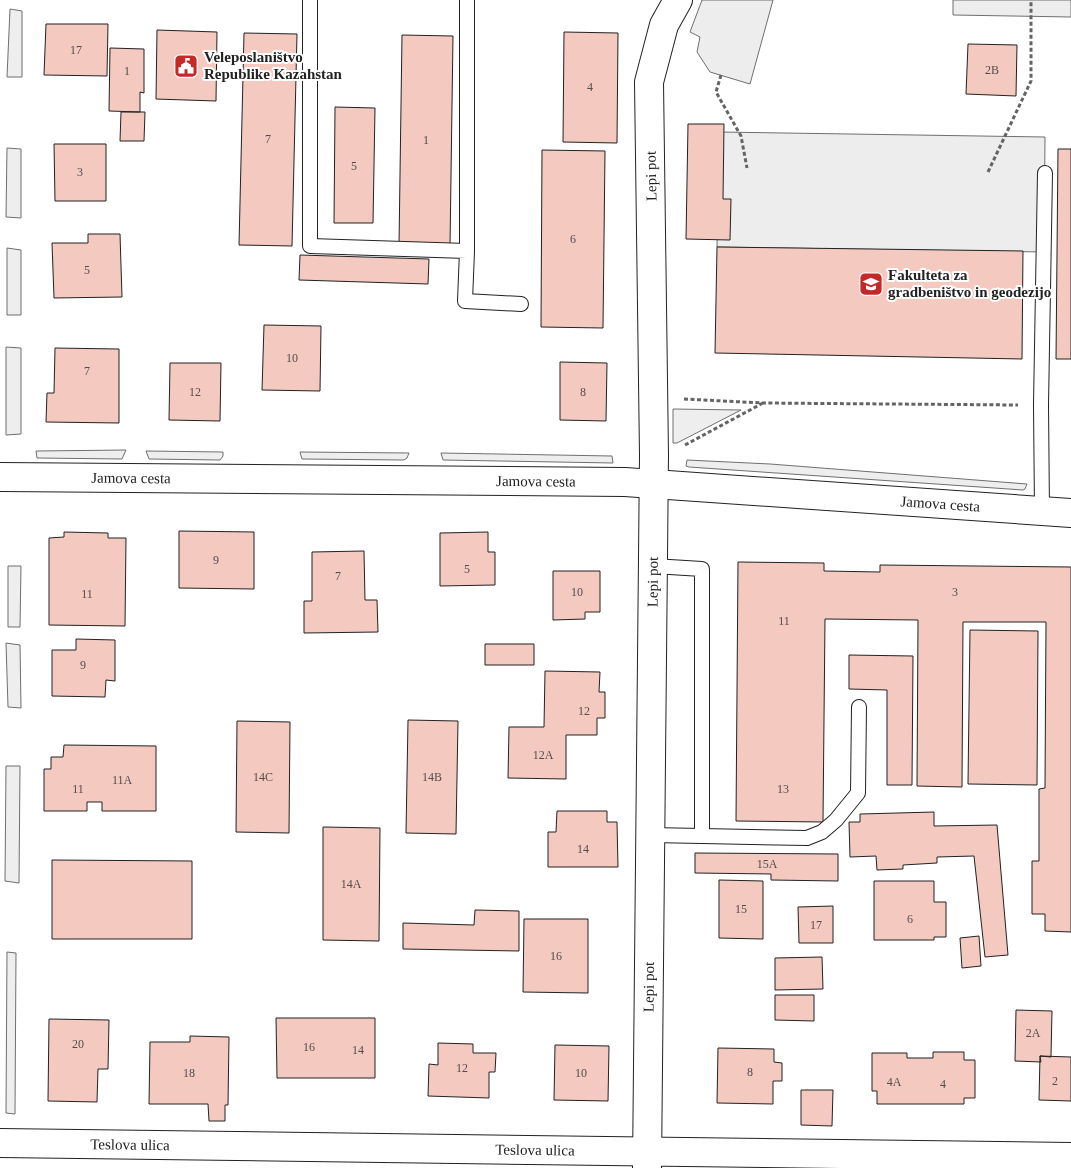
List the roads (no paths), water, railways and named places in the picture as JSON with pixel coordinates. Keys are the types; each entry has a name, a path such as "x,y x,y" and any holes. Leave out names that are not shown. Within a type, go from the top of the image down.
{"street":[{"name":"Lepi pot","path":"646,1160 654,484 649,82 664,25 678,0"},
{"name":"Jamova cesta","path":"0,477 625,482 1071,513"},
{"name":"Teslova ulica","path":"0,1143 646,1160 1071,1158"}],"lane":[{"path":"310,0 310,246 467,251"},
{"path":"467,0 467,251 465,301 521,304"},
{"path":"1042,511 1041,406 1045,173"},
{"path":"653,566 702,569 702,836"},
{"path":"650,835 807,838 822,832 836,820 858,793 859,707"}],"place":[{"name":"Veleposlaništvo Republike Kazahstan","path":"186,66"},
{"name":"Fakulteta za gradbeništvo in geodezijo","path":"871,284"}]}
